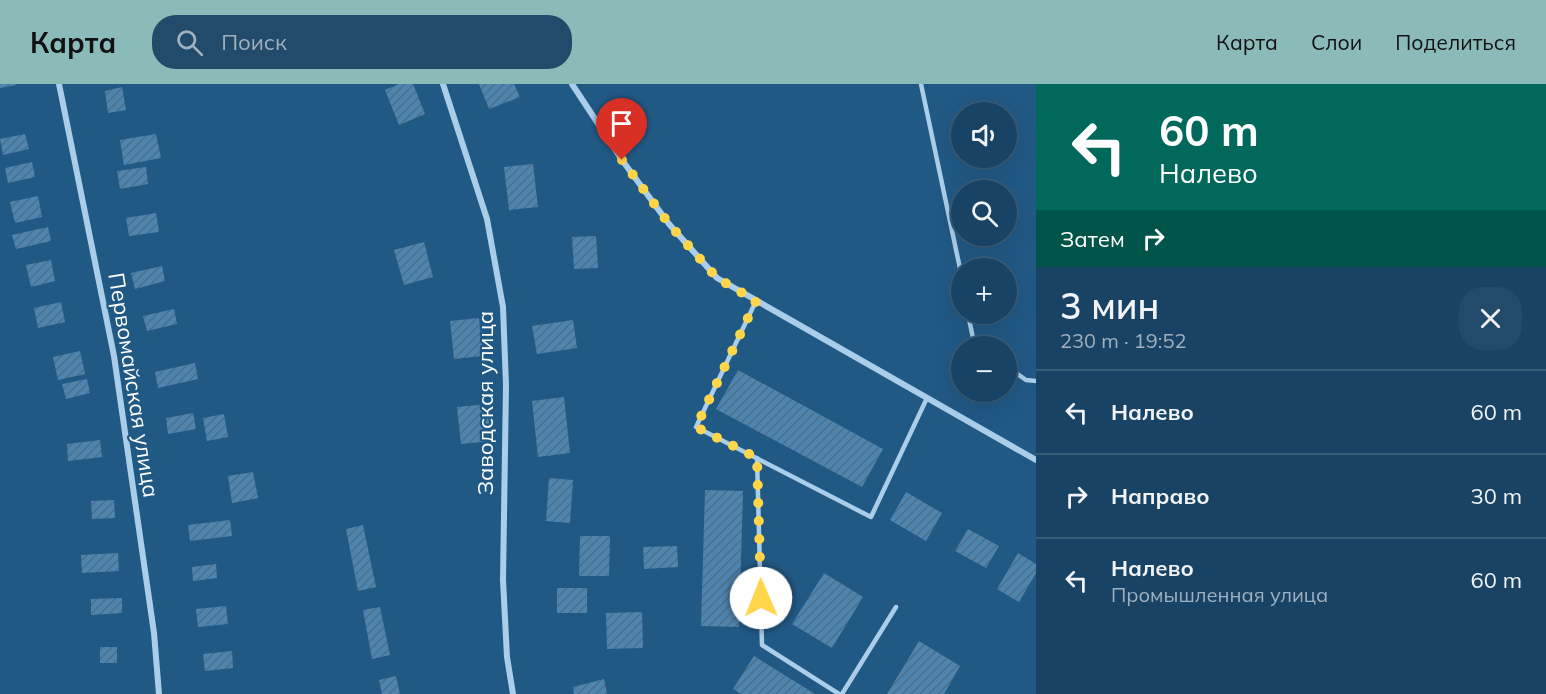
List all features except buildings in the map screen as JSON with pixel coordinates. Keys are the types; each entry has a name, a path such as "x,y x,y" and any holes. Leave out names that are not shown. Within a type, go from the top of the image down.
{"street":[{"name":"Первомайская улица","path":"59,84 114,356 154,633 159,694"},
{"name":"Заводская улица","path":"443,84 487,219 503,307 506,385 503,580 507,657 513,694"},
{"path":"572,84 622,160 669,224 717,278 1036,460"}],"lane":[{"path":"921,84 958,258"},
{"path":"756,301 696,427 871,517 927,398"},
{"path":"1017,374 1026,380 1036,381"},
{"path":"757,458 762,645 840,694 896,607"}],"route":[{"path":"622,160 669,224 717,278 756,301 696,427 757,458 761,598"}]}
